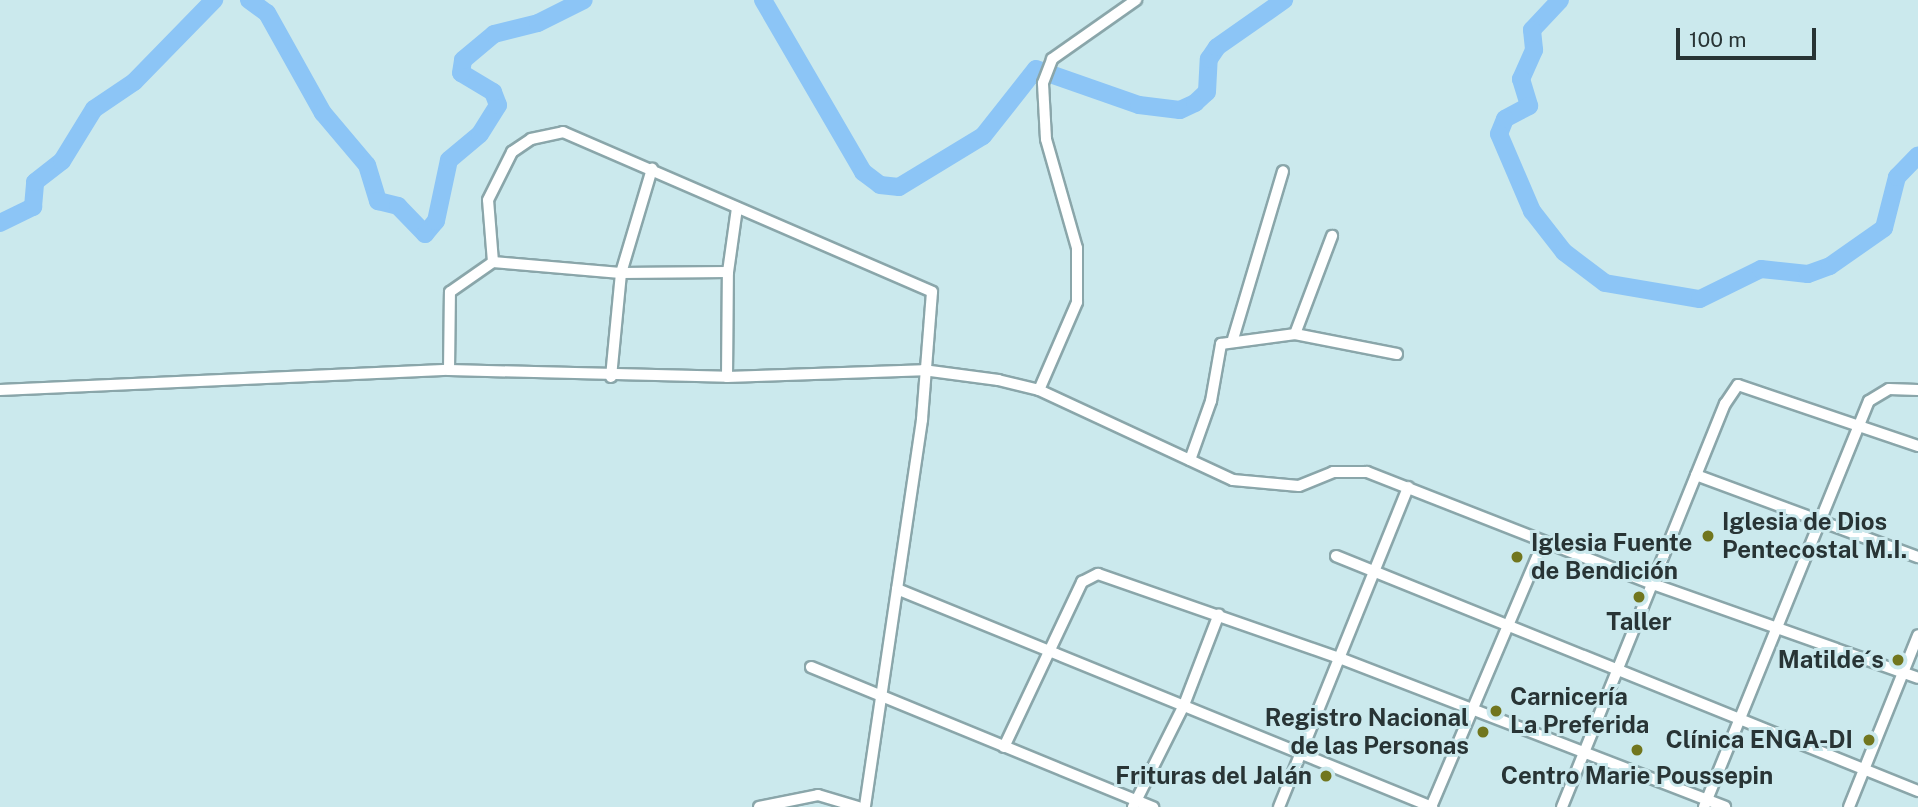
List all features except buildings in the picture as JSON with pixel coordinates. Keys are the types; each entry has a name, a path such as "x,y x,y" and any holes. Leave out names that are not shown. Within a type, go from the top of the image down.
{"street":[{"path":"1039,390 1077,302 1077,248 1046,139 1043,83 1052,59 1136,0"},
{"path":"492,262 488,200 512,152 531,139 563,132 932,292 897,589 865,807"},
{"path":"611,377 621,273 652,169"},
{"path":"1233,339 1283,171"},
{"path":"727,377 728,272 737,208"},
{"path":"1295,334 1332,236"},
{"path":"449,370 450,292 492,262 621,273 728,272"},
{"path":"1189,460 1210,401 1216,352 1233,339 1295,334 1397,354"},
{"path":"0,390 449,370 611,377 727,377 923,370 1039,390 1189,460 1258,486 1299,486 1351,471 1408,487 1543,543 1918,678"},
{"path":"1562,807 1650,583 1738,385 1918,446"},
{"path":"1706,803 1858,424 1874,393 1918,390"},
{"path":"1696,475 1918,557"},
{"path":"1279,807 1408,487"},
{"path":"897,589 1431,807 1543,543"},
{"path":"1336,556 1918,790"},
{"path":"1004,747 1082,582 1094,575 1219,614 1338,657 1584,752 1706,803 1725,807"},
{"path":"1134,803 1184,705 1219,614"},
{"path":"1849,807 1918,635"},
{"path":"811,667 1134,803 1153,807"},
{"path":"759,807 818,794 858,807"}],"waterway":[{"path":"0,223 33,207 35,182 62,161 94,109 134,82 214,0"},
{"path":"249,0 267,13 323,113 367,165 378,201 398,206 425,234 436,221 449,160 480,134 498,105 493,92 461,73 463,60 494,34 538,23 584,0"},
{"path":"763,0 863,172 880,185 899,187 983,136 1036,69 1139,105 1180,110 1195,103 1207,92 1209,59 1217,47 1284,0"},
{"path":"1560,0 1532,30 1534,50 1521,79 1529,106 1505,119 1499,134 1532,211 1564,252 1605,283 1700,299 1761,269 1808,274 1830,266 1884,228 1897,177 1918,155"}],"place":[{"name":"Iglesia de Dios Pentecostal M.I.","path":"1708,536"},
{"name":"Iglesia Fuente de Bendición","path":"1517,557"},
{"name":"Taller","path":"1639,597"},
{"name":"Matilde´s","path":"1898,660"},
{"name":"Carnicería La Preferida","path":"1496,711"},
{"name":"Registro Nacional de las Personas","path":"1483,732"},
{"name":"Clínica ENGA-DI","path":"1869,740"},
{"name":"Centro Marie Poussepin","path":"1637,750"},
{"name":"Frituras del Jalán","path":"1326,776"}]}
